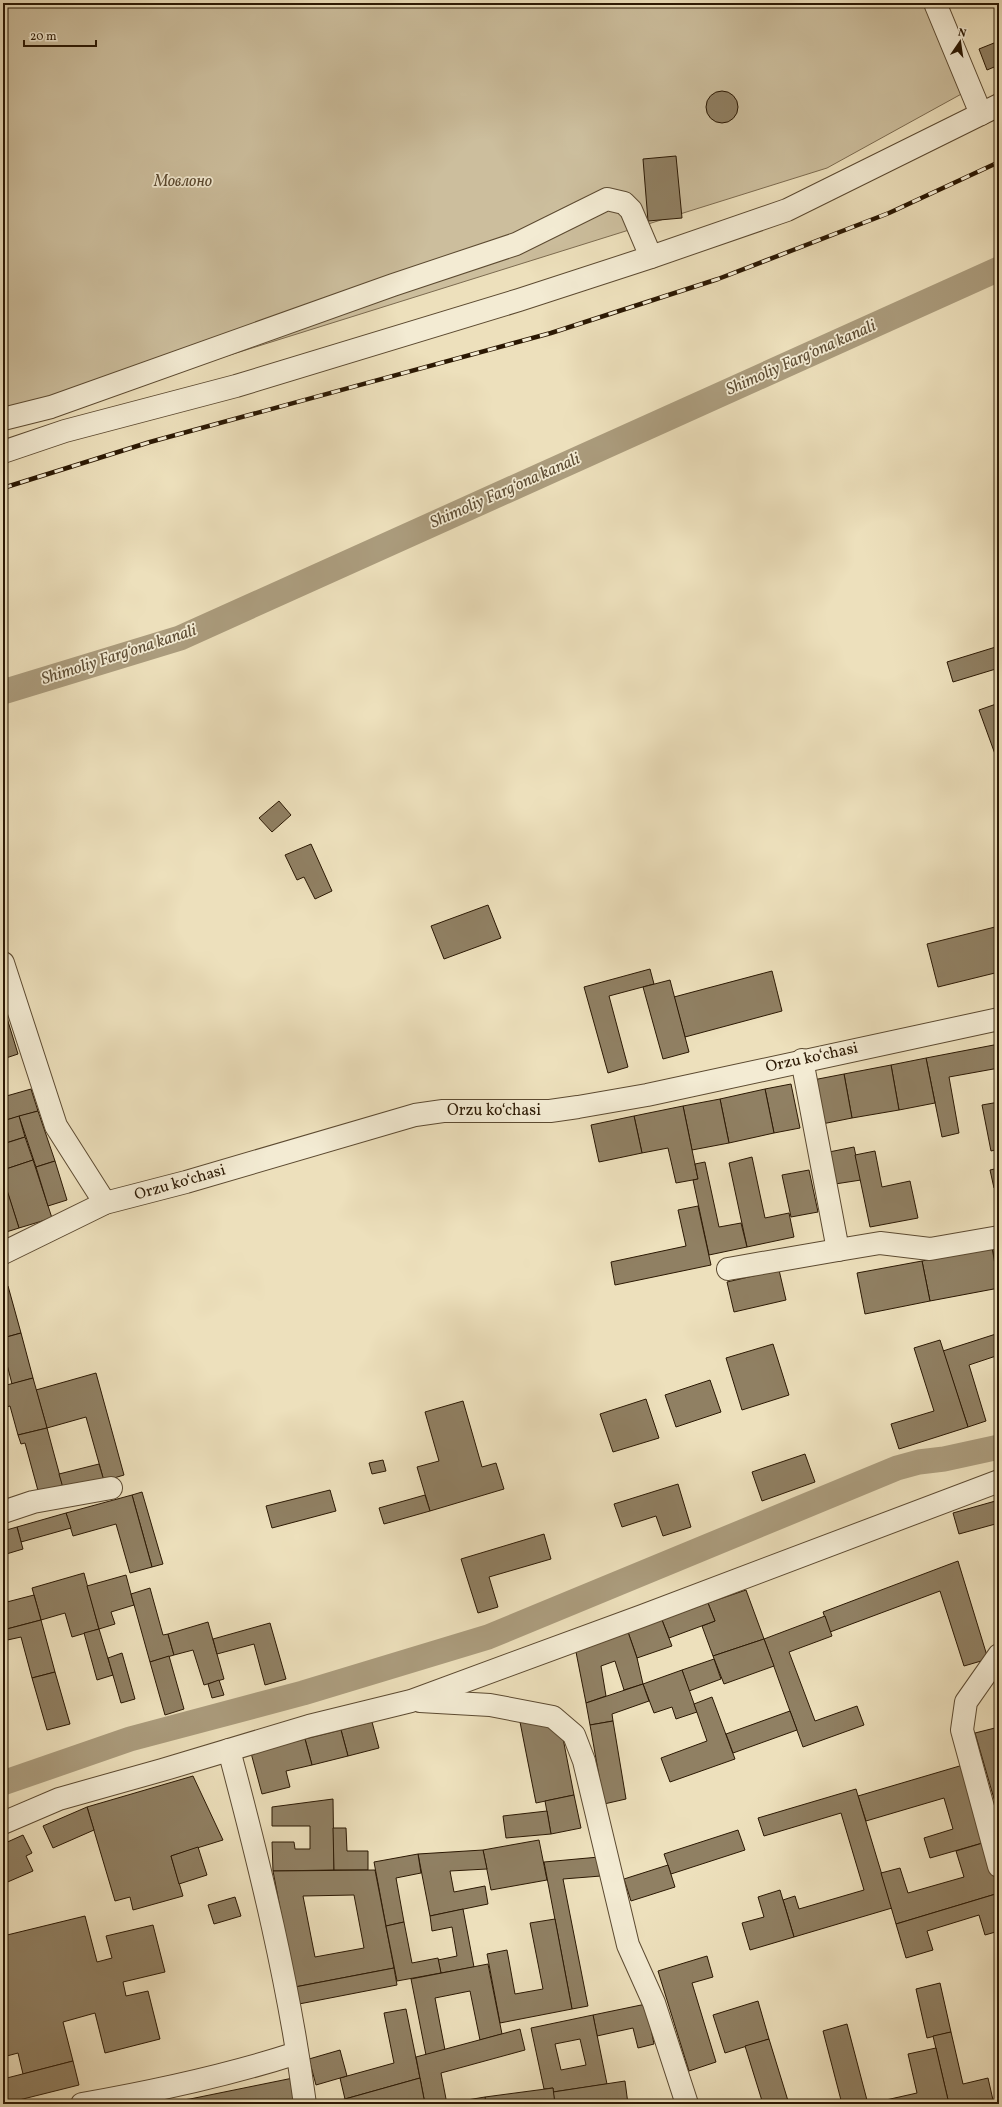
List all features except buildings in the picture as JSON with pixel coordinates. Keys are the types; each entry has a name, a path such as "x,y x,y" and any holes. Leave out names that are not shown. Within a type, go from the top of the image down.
{"street":[{"path":"3,452 65,431 244,383 519,300 651,257 787,210 990,110 935,3"},
{"path":"3,419 51,407 393,285 516,244 607,199 624,203 631,210 651,257"},
{"path":"3,963 56,1126 105,1203"},
{"name":"Orzu koʻchasi","path":"3,1253 105,1203 186,1182 415,1115 443,1111 550,1111 578,1107 647,1095 802,1060 999,1019"},
{"path":"802,1060 838,1250"},
{"path":"728,1270 880,1243 930,1249 999,1237"},
{"path":"3,1823 59,1799 310,1726 411,1701 650,1614 999,1481"},
{"path":"3,1512 33,1502 111,1488"},
{"path":"999,1655 966,1702 962,1730 999,1866"},
{"path":"411,1701 490,1705 526,1710 553,1717 574,1735 584,1761 628,1945 654,2003 687,2104"},
{"path":"229,1750 257,1855 287,1995 305,2104"},
{"path":"82,2104 169,2089 246,2070 297,2053"}],"green space":[{"name":"Мовлоно","path":"3,3 927,3 965,92 827,168 3,426"}],"waterway":[{"name":"Shimoliy Fargʻona kanali","path":"3,692 180,638 999,269"},
{"path":"3,1783 130,1739 303,1693 488,1637 897,1468 919,1462 944,1459 999,1447"}],"railway":[{"path":"3,488 150,442 551,333 718,279 889,213 999,162"}]}
